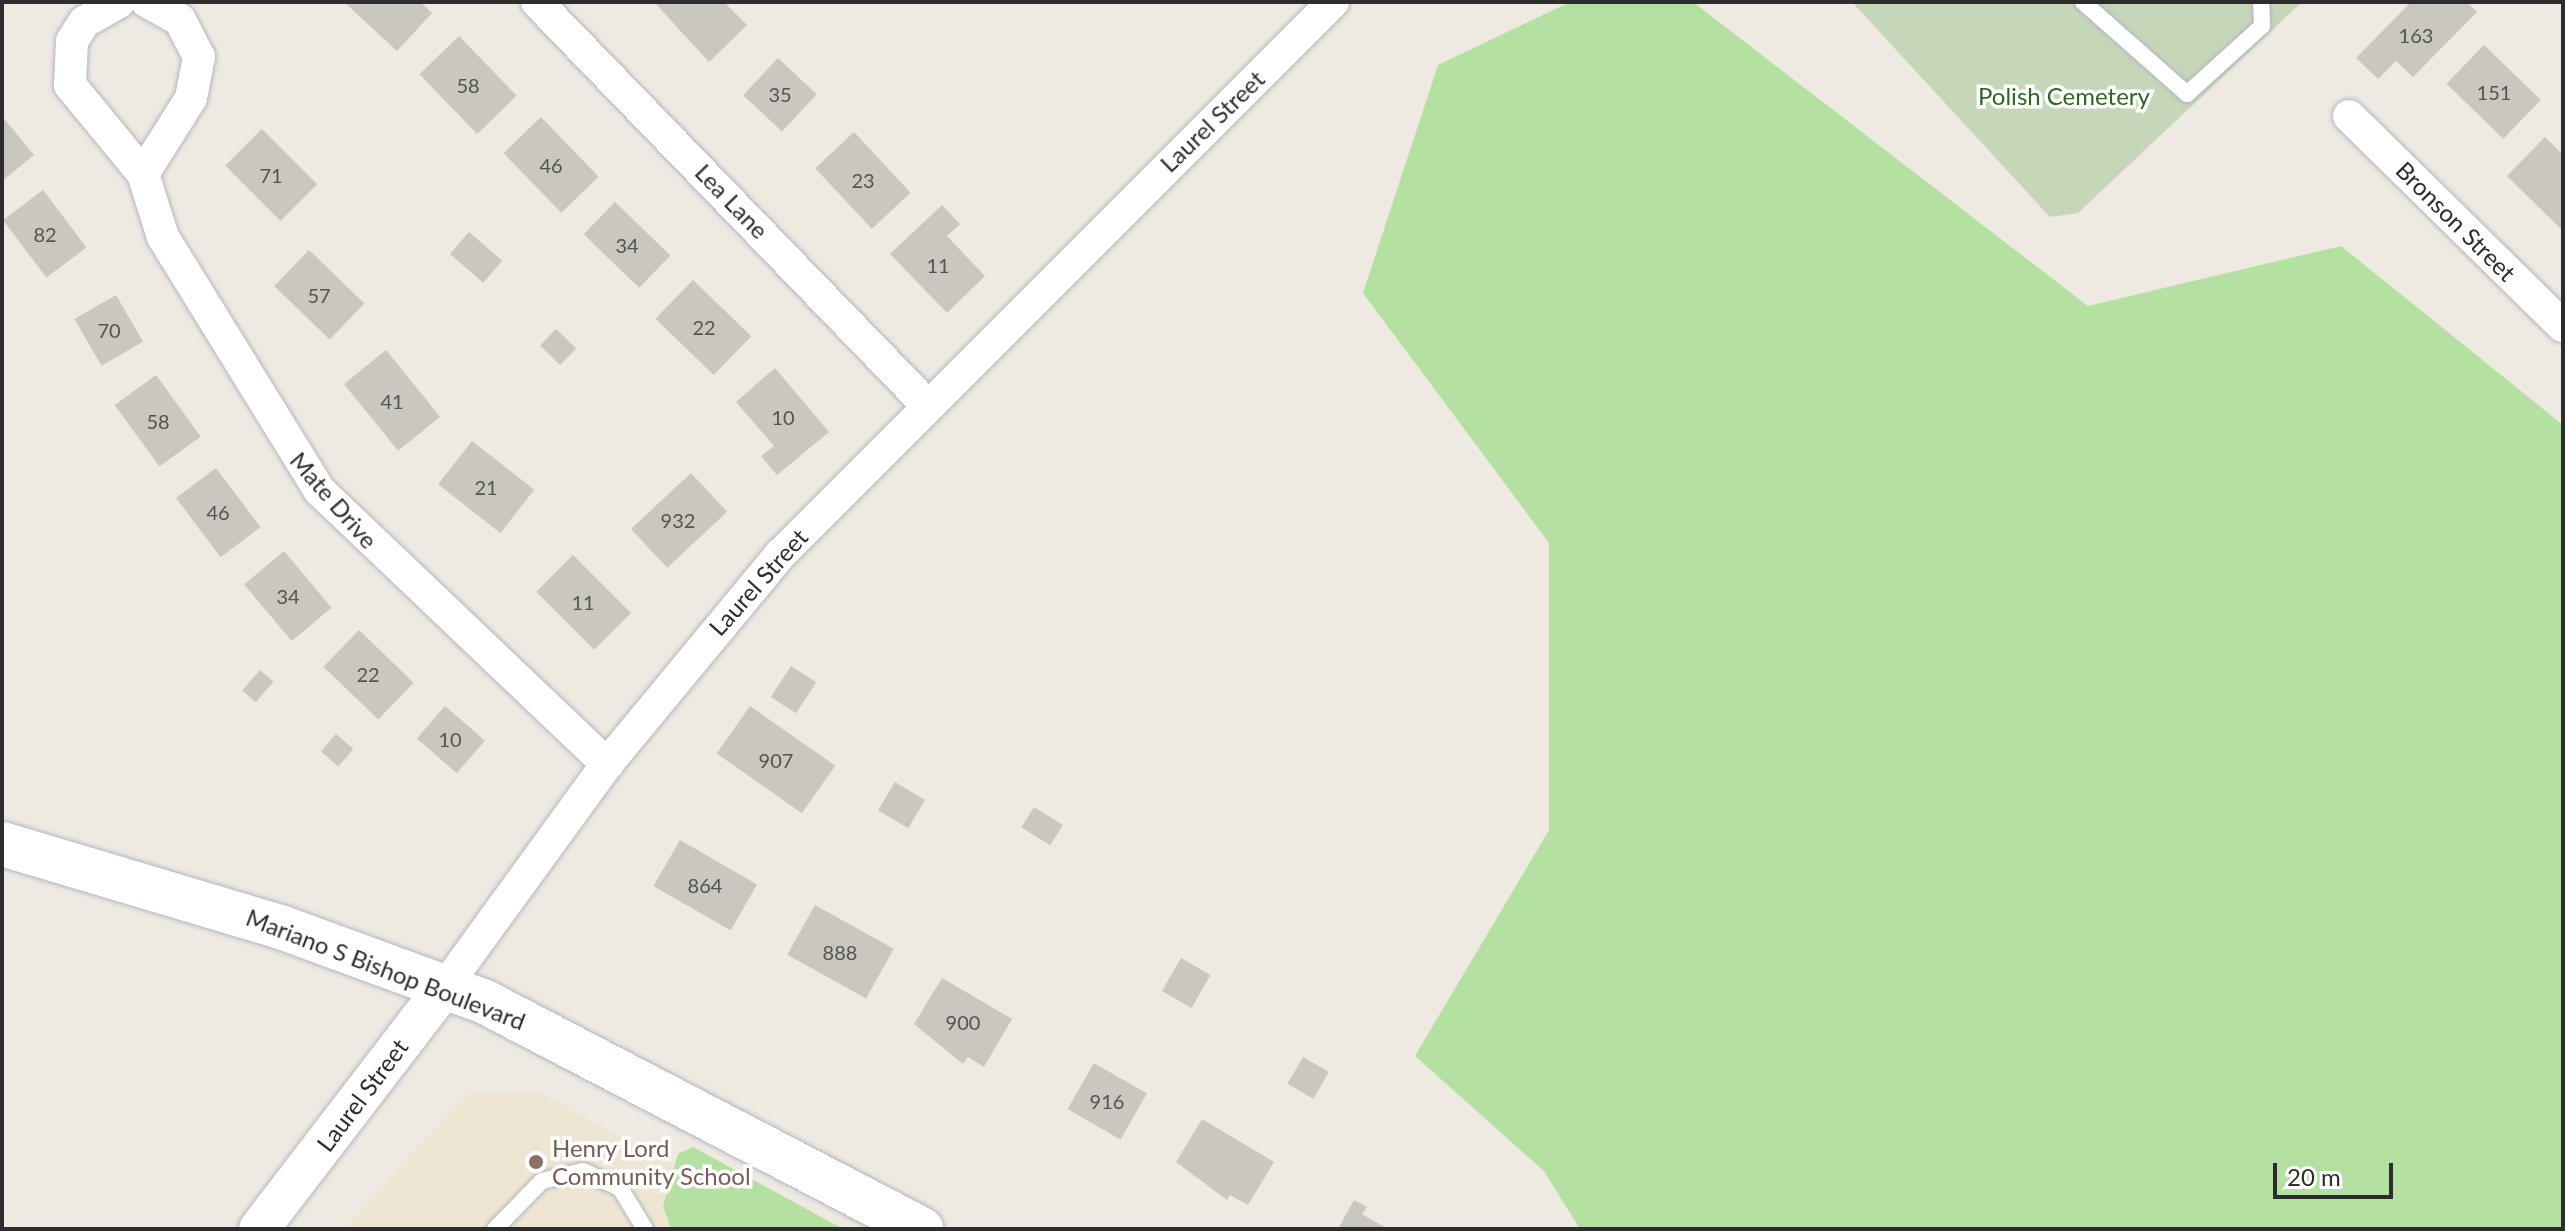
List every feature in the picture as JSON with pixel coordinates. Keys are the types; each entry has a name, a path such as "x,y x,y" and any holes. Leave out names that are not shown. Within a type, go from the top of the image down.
{"main road":[{"name":"Mariano S Bishop Boulevard","path":"2,844 213,905 445,987 644,1079 921,1229"}],"street":[{"name":"Mate Drive","path":"119,2 84,22 67,63 81,105 143,174 163,237 319,490 607,764"},
{"path":"143,174 191,98 199,57 180,20 147,2"},
{"name":"Lea Lane","path":"537,2 925,403"},
{"name":"Laurel Street","path":"259,1229 445,987 607,764 781,554 925,403 1333,2"},
{"name":"Bronson Street","path":"2349,116 2563,326"}],"lane":[{"path":"2083,2 2187,94 2262,26 2261,2"},
{"path":"495,1229 542,1181 583,1171 620,1188 645,1229"}],"shaded area":[{"name":"Henry Lord Community School","path":"538,1092 790,1229 344,1229 467,1094"}],"green space":[{"path":"1570,2 1693,2 2088,306 2341,246 2563,425 2563,1229 1580,1229 1544,1171 1415,1056 1549,830 1549,543 1363,293 1438,65"},
{"name":"Polish Cemetery","path":"1852,2 2302,2 2078,213 2050,217"},
{"path":"693,1147 843,1229 671,1229 663,1206 678,1154"}],"building":[{"path":"344,2 420,2 432,13 397,51"},
{"path":"654,2 724,2 747,25 709,62"},
{"path":"2411,2 2467,2 2477,12 2413,77 2396,61 2378,79 2356,58"},
{"path":"459,36 517,96 477,134 419,74"},
{"path":"2484,45 2541,100 2503,139 2446,84"},
{"path":"778,58 817,94 782,131 743,95"},
{"path":"2,116 34,155 2,181"},
{"path":"541,117 599,177 561,213 504,153"},
{"path":"262,129 317,184 280,221 225,166"},
{"path":"854,132 911,193 872,229 815,168"},
{"path":"2545,137 2563,155 2563,231 2507,176"},
{"path":"43,190 86,248 46,278 3,220"},
{"path":"615,202 670,255 639,288 584,234"},
{"path":"942,205 960,224 947,236 985,276 947,313 890,254"},
{"path":"469,232 502,261 483,283 450,254"},
{"path":"309,250 364,303 330,339 274,286"},
{"path":"693,280 751,336 714,375 655,319"},
{"path":"116,295 143,342 101,366 74,319"},
{"path":"556,329 576,348 560,365 540,346"},
{"path":"386,350 440,417 398,451 344,384"},
{"path":"775,368 829,432 777,475 761,456 774,446 736,402"},
{"path":"156,375 201,436 159,466 115,405"},
{"path":"472,441 534,490 500,533 438,484"},
{"path":"216,468 261,527 221,557 176,498"},
{"path":"691,473 727,512 667,568 631,529"},
{"path":"284,551 332,608 292,641 244,584"},
{"path":"573,555 631,613 594,650 536,592"},
{"path":"359,630 414,683 378,719 324,667"},
{"path":"791,666 816,682 796,713 771,697"},
{"path":"260,670 274,682 256,702 242,690"},
{"path":"445,706 485,741 457,773 417,738"},
{"path":"750,706 835,766 802,813 717,754"},
{"path":"336,734 353,749 338,766 321,751"},
{"path":"895,782 925,800 908,828 878,810"},
{"path":"1034,807 1063,825 1050,845 1021,827"},
{"path":"680,840 757,884 731,930 654,886"},
{"path":"815,905 894,949 866,998 787,955"},
{"path":"1181,958 1210,975 1191,1008 1162,991"},
{"path":"942,978 1012,1019 984,1067 968,1057 963,1064 914,1024"},
{"path":"1303,1057 1329,1072 1313,1099 1288,1084"},
{"path":"1094,1063 1147,1094 1120,1139 1068,1109"},
{"path":"1202,1119 1274,1162 1248,1205 1230,1195 1227,1200 1176,1162"},
{"path":"1354,1200 1367,1207 1362,1214 1388,1229 1338,1229"}],"place":[{"name":"Henry Lord Community School","path":"536,1162"}]}
